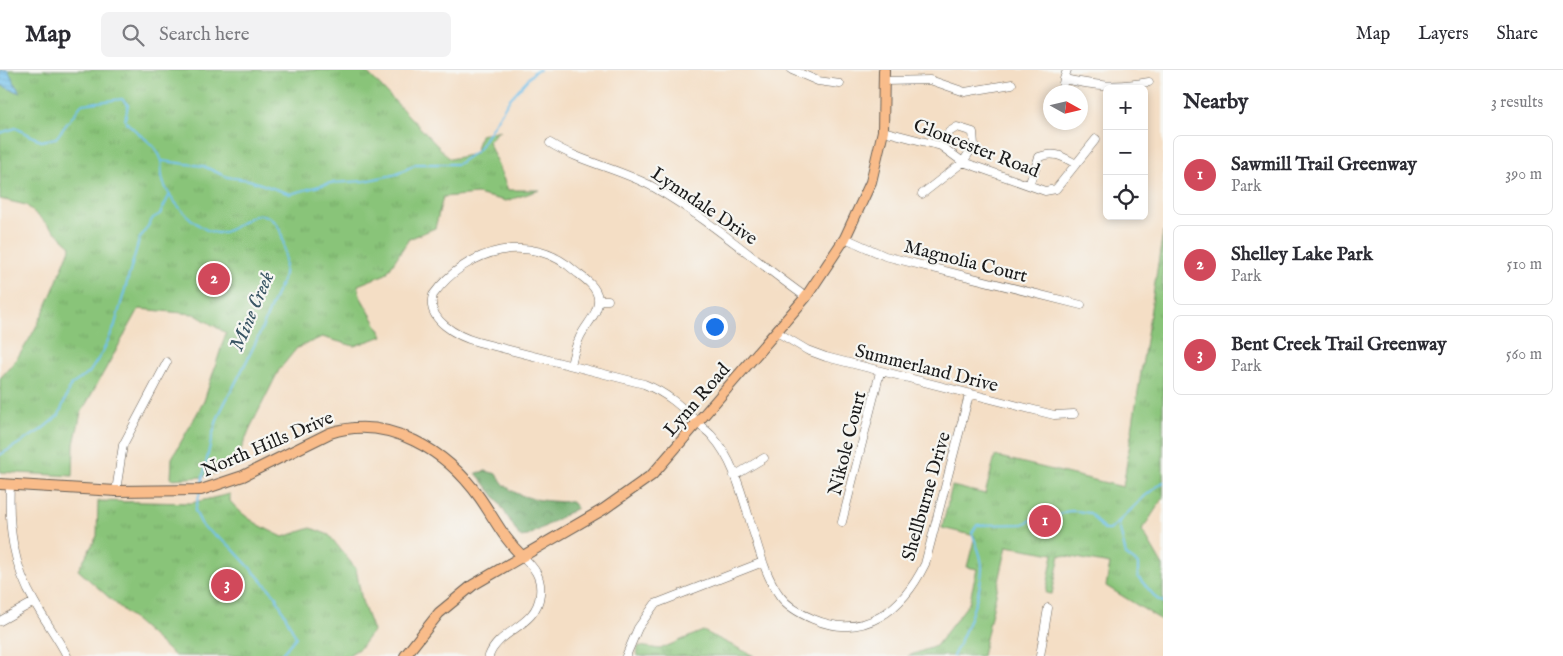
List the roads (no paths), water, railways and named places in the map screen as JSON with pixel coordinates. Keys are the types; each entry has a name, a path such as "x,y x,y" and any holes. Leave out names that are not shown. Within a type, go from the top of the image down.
{"main road":[{"name":"Lynn Road","path":"405,656 423,631 473,585 604,509 652,476 806,297 845,238 871,182 883,131 884,70"},
{"name":"North Hills Drive","path":"5,484 116,491 184,492 207,488 243,476 330,433 353,427 376,427 422,445 451,466 480,497 508,543 522,556"}],"street":[{"path":"792,70 818,81 840,84"},
{"path":"1062,85 1067,70"},
{"path":"1064,78 1098,87 1123,87 1149,82"},
{"path":"885,81 930,80 965,92 1012,84"},
{"path":"922,194 963,162 974,145 973,132 957,127 949,132 941,146"},
{"name":"Gloucester Road","path":"883,131 941,146 963,162 1045,191 1056,189 1096,139"},
{"name":"Lynndale Drive","path":"550,143 564,151 630,175 681,204 806,297"},
{"path":"1029,186 1039,157 1050,153 1062,155 1076,164"},
{"name":"Magnolia Court","path":"845,238 886,256 1081,305"},
{"name":"Shellburne Drive","path":"598,300 590,284 565,263 539,250 520,248 501,250 479,256 467,264 427,300 438,318 456,334 472,340 656,388 677,402 712,436 734,476 768,575 787,604 804,615 821,622 852,626 872,621 890,612 906,597 925,564 969,394"},
{"path":"571,365 579,338 598,308 598,300 608,300"},
{"name":"Summerland Drive","path":"777,332 807,350 880,372 1054,415 1074,414"},
{"path":"116,491 122,445 167,362"},
{"name":"Nikole Court","path":"842,522 880,372"},
{"path":"734,476 764,458"},
{"path":"5,484 18,571 34,602 67,656"},
{"path":"489,656 498,642 525,623 537,608 540,593 538,576 522,556"},
{"path":"626,656 638,628 655,604 763,562"},
{"path":"0,621 34,602"},
{"path":"1040,656 1048,608"}],"water":[{"path":"0,70 8,70 20,93 0,85"}],"waterway":[{"path":"163,161 203,166 227,177 249,180 290,194 330,183 365,181 397,174 416,164 458,164 478,150 509,100 535,71 540,70"},
{"name":"Mine Creek","path":"0,133 16,128 41,141 56,138 82,104 122,99 128,105 125,120 157,151 162,161 164,184 175,203 192,220 209,231 217,233 229,230 254,216 260,215 273,220 278,226 284,250 285,267 283,277 257,339 219,415 201,485"},
{"path":"0,455 41,430 59,415 71,385 89,373 102,353 114,328 139,240 153,218 160,214 170,194"},
{"name":"Mine Creek","path":"953,656 972,613 979,588 982,567 981,558 972,533 977,525 1023,524 1034,519 1041,520 1051,527 1058,516 1067,511 1072,511 1090,513 1104,530 1110,530 1145,496 1163,482"},
{"name":"Mine Creek","path":"200,492 195,511 203,527 230,546 275,595 296,637 280,656"},
{"path":"1118,521 1126,555 1138,564 1138,577 1157,599 1163,602"}],"place":[{"name":"Shelley Lake Park","path":"214,279"},
{"name":"Sawmill Trail Greenway","path":"1045,521"},
{"name":"Bent Creek Trail Greenway","path":"227,585"}]}
